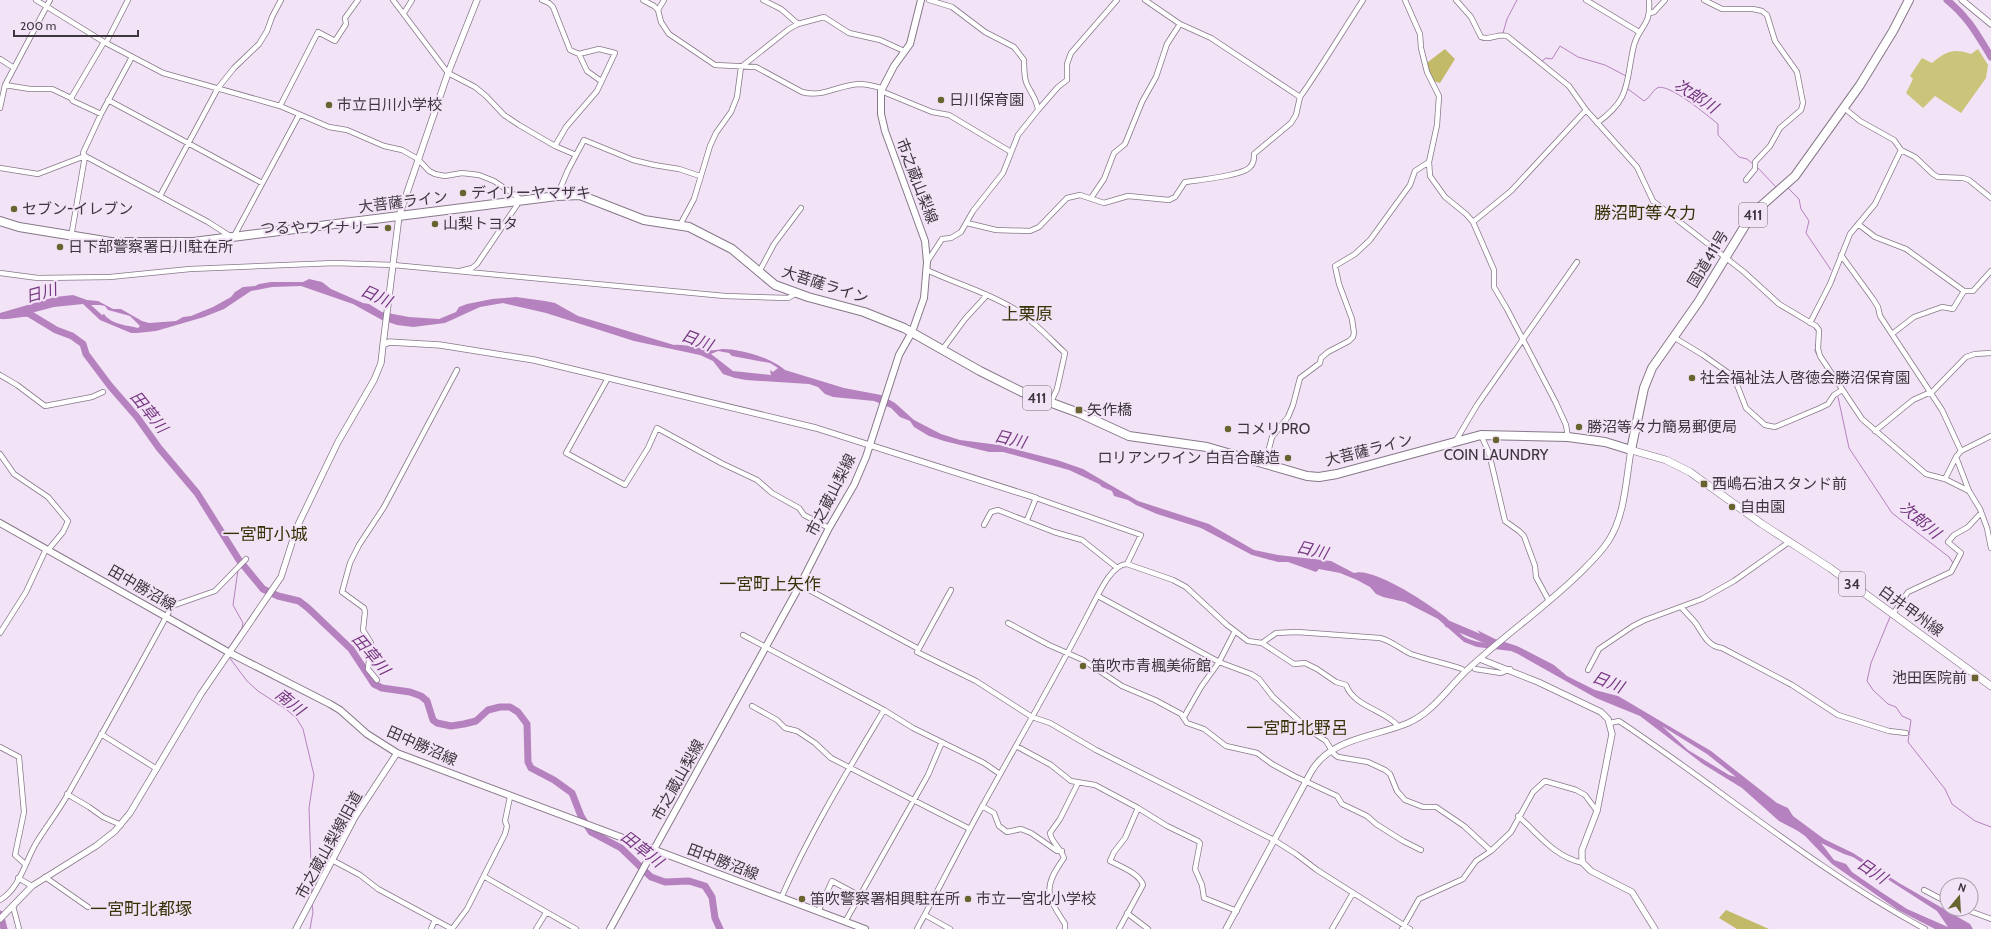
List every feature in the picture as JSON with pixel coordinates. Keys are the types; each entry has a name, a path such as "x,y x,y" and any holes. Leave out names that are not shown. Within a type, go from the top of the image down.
{"highway":[{"name":"国道411号","path":"1631,450 1648,376 1657,360 1675,338 1750,218 1795,176 1844,108 1870,70 1909,0"},
{"name":"大菩薩ライン","path":"0,221 19,228 111,242 193,242 557,196 580,195 644,220 689,227 732,249 775,285 797,293 864,312 912,332 942,350 1022,392 1051,402 1136,438 1208,447 1302,475 1327,476 1481,435 1568,437 1605,442 1631,450"}],"main road":[{"path":"881,90 912,37 921,0"},
{"name":"市之蔵山梨線","path":"610,929 800,585 828,528 854,485 899,355 912,332 924,298 927,262 923,233 883,126 881,90"},
{"name":"白井甲州線","path":"1631,450 1658,457 1678,465 1789,542 1830,568 1991,686"},
{"name":"田中勝沼線","path":"0,523 166,616 228,653 335,707 367,734 397,753 865,929"}],"street":[{"path":"36,0 105,42 163,73 280,106 329,127 347,130 384,146 402,150 418,159 429,171 435,174 445,176 462,173 479,175 494,180 520,201 477,264 472,268 458,272"},
{"path":"0,108 5,85 50,0"},
{"path":"71,98 105,42 128,0"},
{"path":"160,196 218,88 234,68 259,44 267,31 272,17 281,0"},
{"path":"280,106 318,32 335,42 346,24 345,18 358,0"},
{"path":"393,0 448,73 475,87 504,115 555,146 576,155"},
{"path":"404,13 412,0"},
{"path":"0,920 32,886 96,846 121,825 136,804 193,706 228,653 276,586 285,568 292,538 297,527 338,442 374,380 381,363 399,216 448,73 477,0"},
{"path":"542,0 549,3 553,7 570,50 579,54 600,49 614,53 597,91 566,127 555,146"},
{"path":"642,0 654,6 658,10 661,22 669,34 715,65 756,67 802,92 810,94 823,94 859,84 881,90 932,112 949,115 1011,152"},
{"path":"658,10 664,0"},
{"path":"763,0 781,9 798,24"},
{"path":"929,0 952,7 972,24 1014,47 1024,60 1026,83 1033,95 1038,110"},
{"path":"927,262 942,239 957,235 967,223 973,211 1003,173 1018,135 1058,87 1066,80 1067,64 1072,53 1117,0"},
{"path":"1145,0 1180,24 1211,38 1300,98"},
{"path":"967,223 996,230 1030,231 1040,227 1067,198 1080,195 1104,202 1128,196 1168,200 1175,197 1185,182 1238,173 1249,168 1254,161 1254,154 1291,123 1296,115 1300,98 1363,0"},
{"path":"1405,0 1420,34 1421,48 1427,72 1439,96 1437,124 1428,162 1430,176 1444,197 1466,214 1473,222 1494,270 1494,287 1524,340 1566,425 1568,437"},
{"path":"1456,0 1471,17 1481,37 1488,39 1502,35 1507,36 1569,86 1586,110 1637,167 1653,201 1726,257 1779,304 1799,318 1810,322 1819,330 1818,349 1820,356 1862,419 1926,474 1945,480 1969,491"},
{"path":"1586,0 1639,32"},
{"path":"1598,123 1618,106 1630,77 1634,45 1639,32 1647,24 1650,13 1649,0"},
{"path":"1650,13 1654,12 1665,0"},
{"path":"1704,0 1722,10 1753,9 1767,15 1775,40 1797,72 1803,103 1801,110 1780,128 1770,146 1755,162 1755,169 1746,180"},
{"path":"1962,0 1991,24"},
{"path":"680,225 694,199 700,176 716,133 731,112 737,97 741,67 798,24 827,17 849,32 880,40 904,51"},
{"path":"1091,198 1104,179 1114,153 1124,144 1142,102 1156,77 1167,44 1180,24"},
{"path":"579,54 584,66 601,81"},
{"path":"71,237 85,156 83,154 108,100 132,57"},
{"path":"0,59 14,68"},
{"path":"5,85 30,89 52,89 101,114"},
{"path":"108,100 262,183"},
{"path":"1844,108 1860,121 1894,140 1901,150 1915,157 1933,174 1938,177 1963,178 1969,180 1991,198"},
{"path":"1473,222 1511,191 1586,110"},
{"path":"0,168 38,174 85,156 208,222 233,238 298,115"},
{"path":"557,196 584,140 633,160 679,169 700,176"},
{"path":"1810,322 1830,284 1850,234 1875,204 1901,150"},
{"path":"1265,464 1272,437 1288,417 1293,406 1300,378 1320,363 1322,358 1328,352 1349,341 1353,337 1354,333 1352,319 1339,284 1335,266 1355,254 1370,240 1410,185 1415,171 1428,162"},
{"path":"759,272 774,244 801,208"},
{"path":"1858,224 1875,237 1906,250 1964,291 1973,291 1991,270"},
{"path":"1841,255 1873,298 1878,307 1880,316 1929,393 1942,410 1961,451"},
{"path":"1455,442 1477,406 1577,262"},
{"path":"0,273 38,278 110,277 190,270 335,263 393,265 725,296 788,298 797,293"},
{"path":"927,270 974,288 1013,308 1026,316 1065,352 1057,389 1051,402"},
{"path":"1892,334 1914,317 1942,307 1953,309 1964,291"},
{"path":"942,350 965,319 987,295"},
{"path":"1675,338 1703,355 1734,377 1746,408 1765,425 1775,427 1820,408 1828,404 1834,395 1842,390"},
{"path":"383,345 389,342 440,346 534,360 816,428 1036,498 1141,535 1127,564"},
{"path":"1875,431 1913,400 1929,393 1966,357 1975,354 1991,353"},
{"path":"377,680 368,669 371,643 363,630 364,608 342,592 350,563 359,545 384,507 457,370"},
{"path":"0,375 17,385 45,406 92,397 103,392"},
{"path":"608,378 566,453 625,486 648,448 657,428 721,464 757,480 772,493 799,508 804,515 828,528"},
{"path":"1481,435 1489,453 1504,521 1520,531 1524,536 1535,566 1536,577 1549,601"},
{"path":"1945,480 1956,457 1961,451 1991,436"},
{"path":"1226,929 1314,765 1332,750 1408,723 1427,712 1467,670 1523,624 1595,559 1610,540 1617,523 1631,450"},
{"path":"0,454 14,474 48,497 68,520 63,532 47,549 26,592 0,633"},
{"path":"1956,457 1969,491 1987,528 1991,548"},
{"path":"1027,520 1036,498"},
{"path":"984,525 991,512 998,510 1027,520 1054,532 1082,540 1116,567"},
{"path":"1892,614 1908,592 1951,572 1961,553 1948,542 1954,535 1968,527 1981,513"},
{"path":"1588,670 1599,649 1633,626 1645,620 1682,608 1702,599 1734,581 1789,542"},
{"path":"0,900 8,896 25,864 68,794 131,683 172,606 215,591 246,559"},
{"path":"917,929 982,806 1068,653 1098,596 1116,567 1127,564 1173,580 1186,587 1235,632 1248,641 1262,643 1294,664 1305,663 1336,682 1346,685 1348,691 1358,699 1376,712 1386,715 1398,726"},
{"path":"800,585 917,648"},
{"path":"951,590 916,652 976,681 1032,717 1050,723 1096,750 1274,840 1403,928 1410,929"},
{"path":"1098,596 1219,662 1251,674 1259,679 1273,697 1308,729 1326,741 1334,754 1338,757 1368,762 1385,770 1390,774 1397,791 1405,800 1423,807 1436,807 1464,826 1491,851"},
{"path":"1682,608 1697,626 1700,634 1716,648 1722,648 1792,685 1838,715 1889,731 1906,733"},
{"path":"1008,623 1048,645 1068,653 1098,669 1122,686 1155,700 1184,717 1187,723 1204,729 1226,746 1257,753 1272,764 1337,796 1342,804 1367,816 1376,824 1403,841 1421,850"},
{"path":"1184,717 1201,687 1219,662 1235,632"},
{"path":"1262,643 1276,633 1286,634 1298,632 1380,638 1389,640 1402,650 1462,669"},
{"path":"743,635 884,710 913,728 984,763 1000,774"},
{"path":"1482,657 1601,712 1610,723 1612,734 1596,811 1582,850 1583,863"},
{"path":"1475,669 1501,673 1510,669"},
{"path":"752,706 777,720 785,728 797,731 815,743 831,758 912,801 970,829"},
{"path":"781,898 795,866 821,816 851,768 884,710"},
{"path":"1610,723 1618,721 1668,753 1738,808 1810,858 1861,892 1925,929"},
{"path":"101,734 157,769"},
{"path":"845,922 928,775 942,742"},
{"path":"1016,746 1051,765 1071,781 1078,783 1083,782 1095,786 1138,808 1167,826 1198,841 1200,844 1194,869 1202,885 1204,898 1237,911"},
{"path":"0,748 19,757 24,812 15,855 25,864"},
{"name":"市之蔵山梨線旧道","path":"296,929 354,817 397,753"},
{"path":"1403,928 1419,899 1463,879 1476,861 1491,851 1511,832 1518,816 1533,792 1545,781 1576,790 1585,795 1596,811"},
{"path":"1065,929 1065,924 1060,917 1048,885 1053,872 1064,858 1062,851 1050,836 1050,833 1060,819 1078,783"},
{"path":"68,794 103,818 121,825"},
{"path":"332,860 360,876 378,889 452,929 467,909 485,877 489,865 505,834 507,826 505,821 510,796"},
{"path":"982,806 994,813 999,826 1007,832 1021,829 1030,833 1057,851 1062,851"},
{"path":"1119,929 1126,913 1143,885 1142,880 1110,861 1114,852 1125,838 1138,808"},
{"path":"1518,816 1537,832 1550,848 1566,858 1583,863 1591,871 1632,892 1657,929"},
{"path":"45,877 88,907"},
{"path":"485,877 576,929"},
{"path":"18,878 32,886"},
{"path":"818,912 832,881 860,896"},
{"path":"1924,890 1939,898"},
{"path":"1332,929 1353,893"},
{"path":"13,906 19,929"},
{"path":"536,929 546,913"},
{"path":"1126,913 1148,929"},
{"path":"925,915 950,929"},
{"path":"1979,915 1991,919"},
{"path":"432,929 435,920"}],"shaded area":[{"path":"1445,49 1455,59 1440,83 1433,81 1427,67 1428,62"},
{"path":"1978,49 1988,65 1986,78 1961,113 1935,96 1923,108 1906,93 1913,79 1910,76 1922,58 1932,63 1946,53 1960,51 1971,54"},
{"path":"309,279 322,282 331,289 363,303 369,304 382,312 409,317 439,319 456,312 459,307 492,299 516,297 545,301 555,303 578,316 674,345 712,350 730,349 747,352 764,358 785,370 844,388 881,395 895,403 914,420 941,434 960,440 999,445 1057,460 1083,469 1138,501 1209,524 1254,550 1278,555 1331,561 1354,573 1374,575 1400,587 1426,603 1447,618 1460,634 1466,638 1489,644 1477,630 1495,639 1517,646 1554,665 1567,676 1595,690 1618,696 1630,703 1711,751 1777,803 1788,808 1793,816 1824,839 1853,853 1899,883 1939,906 1939,914 1937,911 1853,857 1821,843 1834,860 1846,864 1852,872 1881,892 1907,909 1948,927 1941,917 1958,917 1970,924 1973,929 1935,929 1898,910 1832,864 1805,836 1779,821 1742,788 1703,764 1640,716 1596,698 1518,654 1511,651 1477,647 1464,642 1438,619 1405,602 1376,594 1370,587 1357,580 1340,573 1319,569 1316,572 1288,562 1278,562 1252,555 1201,528 1157,514 1128,500 1114,496 1112,491 1069,470 1003,452 989,452 929,436 914,427 910,421 900,417 891,408 874,401 833,397 825,394 818,387 809,384 735,378 723,374 713,361 700,355 634,341 546,313 503,303 480,307 445,323 413,327 397,325 382,320 353,304 301,286 272,287 251,291 224,309 204,317 156,331 131,333 100,320 83,304 54,307 31,313 34,317 0,319 0,313 55,297 73,295 87,300 98,301 113,309 121,309 142,321 149,323 176,321 183,317 191,316 213,307 231,297 235,292 243,287 271,282 303,282","holes":["91,305 105,306 108,310 130,316 140,326 138,328 115,322 107,318 104,314 102,315","718,351 729,353 732,356 770,363 778,368 773,372 770,370 771,375 733,371 711,354","1662,726 1707,754 1736,777 1729,775 1688,750"]},
{"path":"1726,910 1769,929 1737,929 1719,918"}],"waterway":[{"name":"次郎川","path":"1505,34 1503,33 1507,19 1517,0"},
{"name":"田草川","path":"1947,0 1966,19 1991,57"},
{"name":"次郎川","path":"1542,61 1546,58 1552,59 1560,46 1578,57 1605,65 1626,76"},
{"name":"次郎川","path":"1628,89 1644,101 1657,88 1662,87 1670,90 1718,124 1718,135 1739,157 1747,159 1754,165"},
{"name":"次郎川","path":"1758,168 1776,187"},
{"name":"次郎川","path":"1786,189 1788,188 1799,199 1801,209 1809,221 1806,233 1831,270"},
{"name":"次郎川","path":"1832,284 1835,279"},
{"name":"次郎川","path":"1814,321 1828,293"},
{"name":"田草川","path":"28,313 56,330 72,336 83,344 86,354 110,386 137,417 159,448 197,493 239,560 263,589 278,596 299,601 351,649 374,684 382,688 410,692 421,696 427,701 433,720 437,723 451,726 476,721 488,710 500,707 510,707 518,712 527,724 528,762 531,768 554,780 572,793 581,816 591,832 621,848 651,877 665,882 689,881 705,886 712,897 715,918 720,929"},
{"name":"次郎川","path":"1814,328 1817,332"},
{"name":"次郎川","path":"1816,344 1815,351 1817,355"},
{"name":"次郎川","path":"1824,366 1838,387"},
{"name":"次郎川","path":"1838,397 1849,448 1892,513 1949,557 1953,563"},
{"name":"南川","path":"238,565 239,560"},
{"name":"南川","path":"228,649 242,628 243,623 233,605 238,570"},
{"name":"次郎川","path":"1890,617 1871,663 1867,681 1873,690 1888,704 1896,707 1902,716 1911,720 1908,742 1945,789 1952,804 1975,821 1991,827"},
{"name":"日川","path":"1448,624 1493,643"},
{"name":"南川","path":"229,657 247,681 258,691 287,710 297,719 303,729 314,775 309,808 312,893"},
{"name":"南川","path":"310,929 313,912 312,904"},
{"path":"0,914 4,929"}],"place":[{"name":"日川保育園","path":"941,100"},
{"name":"市立日川小学校","path":"329,105"},
{"name":"デイリーヤマザキ","path":"463,193"},
{"name":"セブン-イレブン","path":"14,209"},
{"name":"山梨トヨタ","path":"435,224"},
{"name":"つるやワイナリー","path":"388,228"},
{"name":"日下部警察署日川駐在所","path":"60,247"},
{"name":"社会福祉法人啓徳会勝沼保育園","path":"1692,378"},
{"name":"矢作橋","path":"1079,410"},
{"name":"勝沼等々力簡易郵便局","path":"1579,427"},
{"name":"コメリPRO","path":"1228,429"},
{"name":"COIN LAUNDRY","path":"1496,440"},
{"name":"ロリアンワイン 白百合醸造","path":"1288,458"},
{"name":"西嶋石油スタンド前","path":"1704,484"},
{"name":"自由園","path":"1732,507"},
{"name":"笛吹市青楓美術館","path":"1083,666"},
{"name":"池田医院前","path":"1975,678"},
{"name":"笛吹警察署相興駐在所","path":"802,899"},
{"name":"市立一宮北小学校","path":"968,899"}],"district":[{"name":"勝沼町等々力","path":"1645,213"},
{"name":"上栗原","path":"1027,314"},
{"name":"一宮町小城","path":"265,534"},
{"name":"一宮町上矢作","path":"770,584"},
{"name":"一宮町北野呂","path":"1297,728"},
{"name":"一宮町北都塚","path":"141,909"}]}
